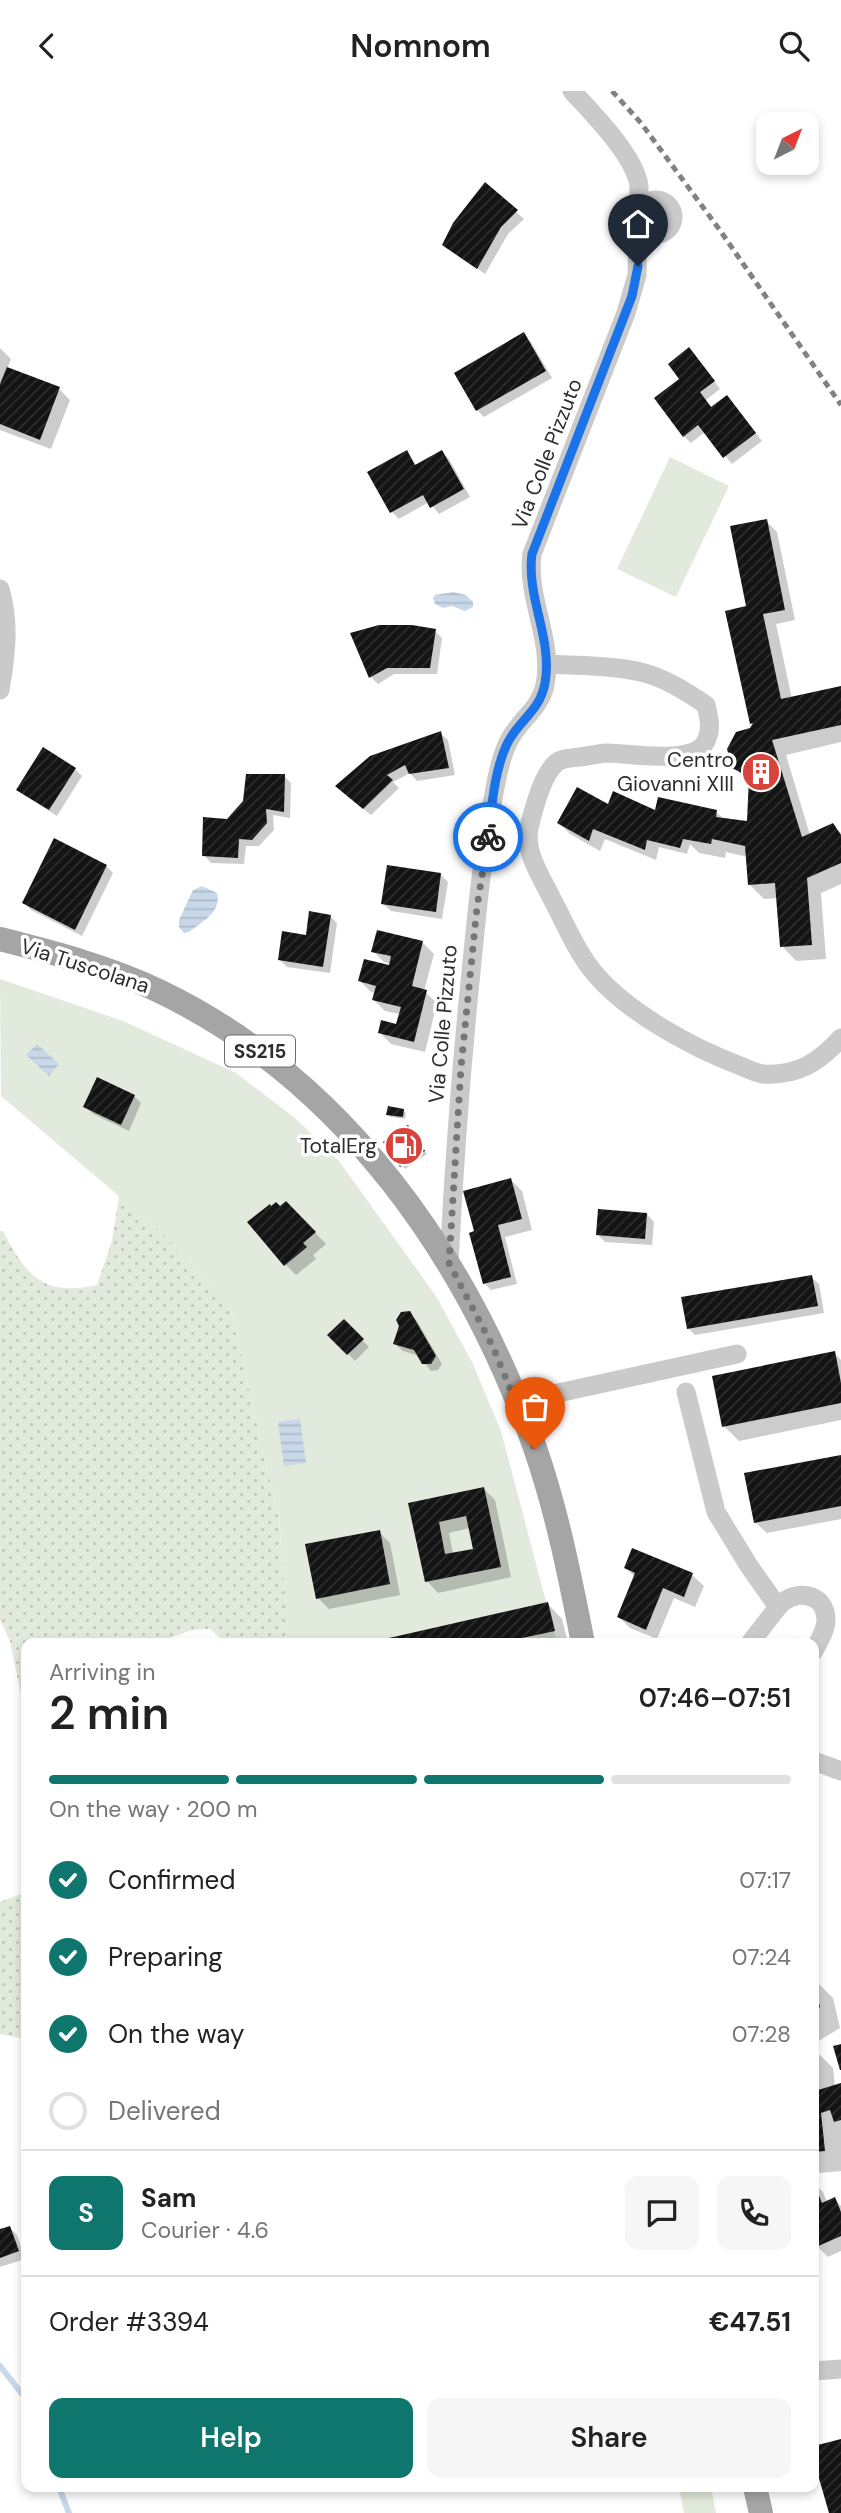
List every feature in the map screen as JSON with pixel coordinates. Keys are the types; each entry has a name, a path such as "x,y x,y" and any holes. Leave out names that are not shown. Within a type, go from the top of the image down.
{"main road":[{"name":"Via Tuscolana","path":"0,939 107,969 200,1012 249,1043 356,1129 421,1213 482,1324 517,1402 556,1518 582,1638"},
{"path":"756,2492 761,2513"}],"street":[{"name":"Via Colle Pizzuto","path":"449,1263 461,1067 477,907 492,803 505,750 512,735 538,703 545,685 547,664 530,575 532,554 632,296 637,275 639,186 633,167 572,91"},
{"path":"0,589 4,601 7,638 0,689"},
{"path":"547,664 608,668 652,675 688,692 706,705 710,726 706,743 692,754 659,756 605,753 567,758 554,765 544,781 529,827 532,857 579,950 596,975 651,1020 717,1057 761,1074 787,1072 809,1066 828,1053 841,1038"},
{"path":"517,1402 737,1354"},
{"path":"686,1392 716,1512 778,1607"},
{"path":"754,1638 778,1607 790,1596 798,1594 814,1598 825,1611 825,1628 819,1641"},
{"path":"819,1763 841,1771"},
{"path":"819,2371 841,2369"}],"shaded area":[{"path":"670,457 729,486 676,597 617,569"},
{"path":"0,979 123,1021 236,1073 295,1118 339,1161 436,1296 473,1364 501,1431 556,1638 289,1638 279,1519 229,1303 160,1231 1,1096"},
{"path":"119,1196 160,1231 229,1303 279,1519 289,1638 221,1638 210,1629 192,1630 170,1638 21,1638 21,1695 10,1641 0,1620 0,1231 3,1231 29,1271 50,1285 63,1288 97,1285 112,1241"},
{"path":"21,1894 21,2038 0,2034 0,1902"},
{"path":"680,2492 712,2492 716,2513 684,2513"}],"water":[{"path":"453,592 466,595 473,602 473,607 465,611 435,604 435,595"},
{"path":"202,886 217,893 217,906 205,920 184,933 179,927 179,920 193,890"},
{"path":"37,1044 59,1064 49,1076 26,1055"},
{"path":"300,1419 306,1463 284,1466 278,1422"}],"building":[{"path":"485,182 518,210 501,227 477,269 442,245 453,223"},
{"path":"524,332 546,371 476,411 454,373"},
{"path":"689,347 715,381 700,392 711,407 727,395 756,433 723,458 698,425 683,437 654,398 679,379 668,364"},
{"path":"7,367 60,387 40,440 0,424 0,384"},
{"path":"407,450 415,465 442,450 464,489 430,508 423,495 390,513 367,472"},
{"name":"Centro Giovanni XIII","path":"767,519 785,610 763,614 781,699 841,686 841,725 772,740 802,837 833,823 841,835 841,863 807,878 812,945 780,947 775,883 748,885 745,846 712,839 711,844 683,839 680,848 647,840 645,850 593,829 589,841 557,823 577,787 608,804 613,791 655,810 658,797 717,810 716,817 747,821 749,777 732,768 727,749 736,732 750,728 753,723 750,724 725,611 746,606 730,526"},
{"path":"379,625 412,625 436,629 430,668 387,668 369,678 350,633"},
{"path":"441,731 449,768 409,774 405,765 387,775 393,780 363,809 335,786 370,756"},
{"path":"43,747 76,768 49,810 16,790"},
{"path":"246,774 285,774 284,812 266,809 267,823 252,840 239,839 238,858 202,856 203,817 227,819 243,801"},
{"path":"54,838 107,865 75,930 22,903"},
{"path":"387,865 441,873 436,912 381,904"},
{"path":"309,911 331,915 323,967 278,960 282,931 306,935"},
{"path":"377,930 423,941 412,986 427,990 414,1042 378,1033 381,1020 396,1024 401,1007 372,1000 376,986 358,981 364,959 389,965 391,956 371,952"},
{"path":"97,1077 135,1095 121,1125 83,1107"},
{"path":"388,1106 404,1109 403,1117 386,1115"},
{"name":"TotalErg","path":"408,1125 425,1151 400,1167 383,1142"},
{"path":"511,1178 522,1219 498,1225 511,1277 483,1284 469,1233 474,1231 463,1191"},
{"path":"286,1201 316,1232 303,1243 307,1247 284,1266 247,1222 270,1204 271,1206 276,1202 280,1206"},
{"path":"598,1209 647,1213 645,1239 596,1235"},
{"path":"812,1275 818,1306 687,1329 681,1297"},
{"path":"410,1311 436,1356 431,1364 422,1364 414,1350 393,1344 399,1326 396,1320 401,1312"},
{"path":"344,1319 364,1339 347,1355 327,1335"},
{"path":"835,1351 841,1383 841,1403 722,1427 712,1376"},
{"path":"841,1455 841,1506 754,1523 744,1473"},
{"path":"484,1487 501,1567 425,1582 408,1503","holes":["466,1516 473,1549 445,1554 439,1522"]},
{"path":"380,1530 390,1584 316,1599 305,1544"},
{"path":"632,1548 693,1573 684,1597 663,1588 646,1630 617,1617 635,1573 624,1568"},
{"path":"548,1602 555,1631 522,1638 389,1638"},
{"path":"841,2044 841,2070 840,2070 833,2046"},
{"path":"841,2083 841,2120 834,2122 830,2110 821,2113 825,2151 819,2152 819,2090"},
{"path":"819,2196 822,2203 835,2197 841,2212 841,2236 819,2246"},
{"path":"10,2226 19,2251 0,2258 0,2229"},
{"path":"841,2439 841,2513 829,2513 819,2478 819,2445"}],"waterway":[{"path":"0,2366 21,2393"},
{"path":"61,2492 69,2513"}],"railway":[{"path":"612,91 641,123 719,229 841,405"}],"way so far":[{"path":"488,837 477,907 461,1067 449,1263 505,1372 535,1449"}],"place":[{"name":"Centro Giovanni XIII","path":"761,772"},
{"name":"TotalErg","path":"404,1146"}],"route":[{"path":"488,837 495,788 505,750 517,728 534,710 545,685 547,664 530,575 532,554 632,296 638,266"}]}
